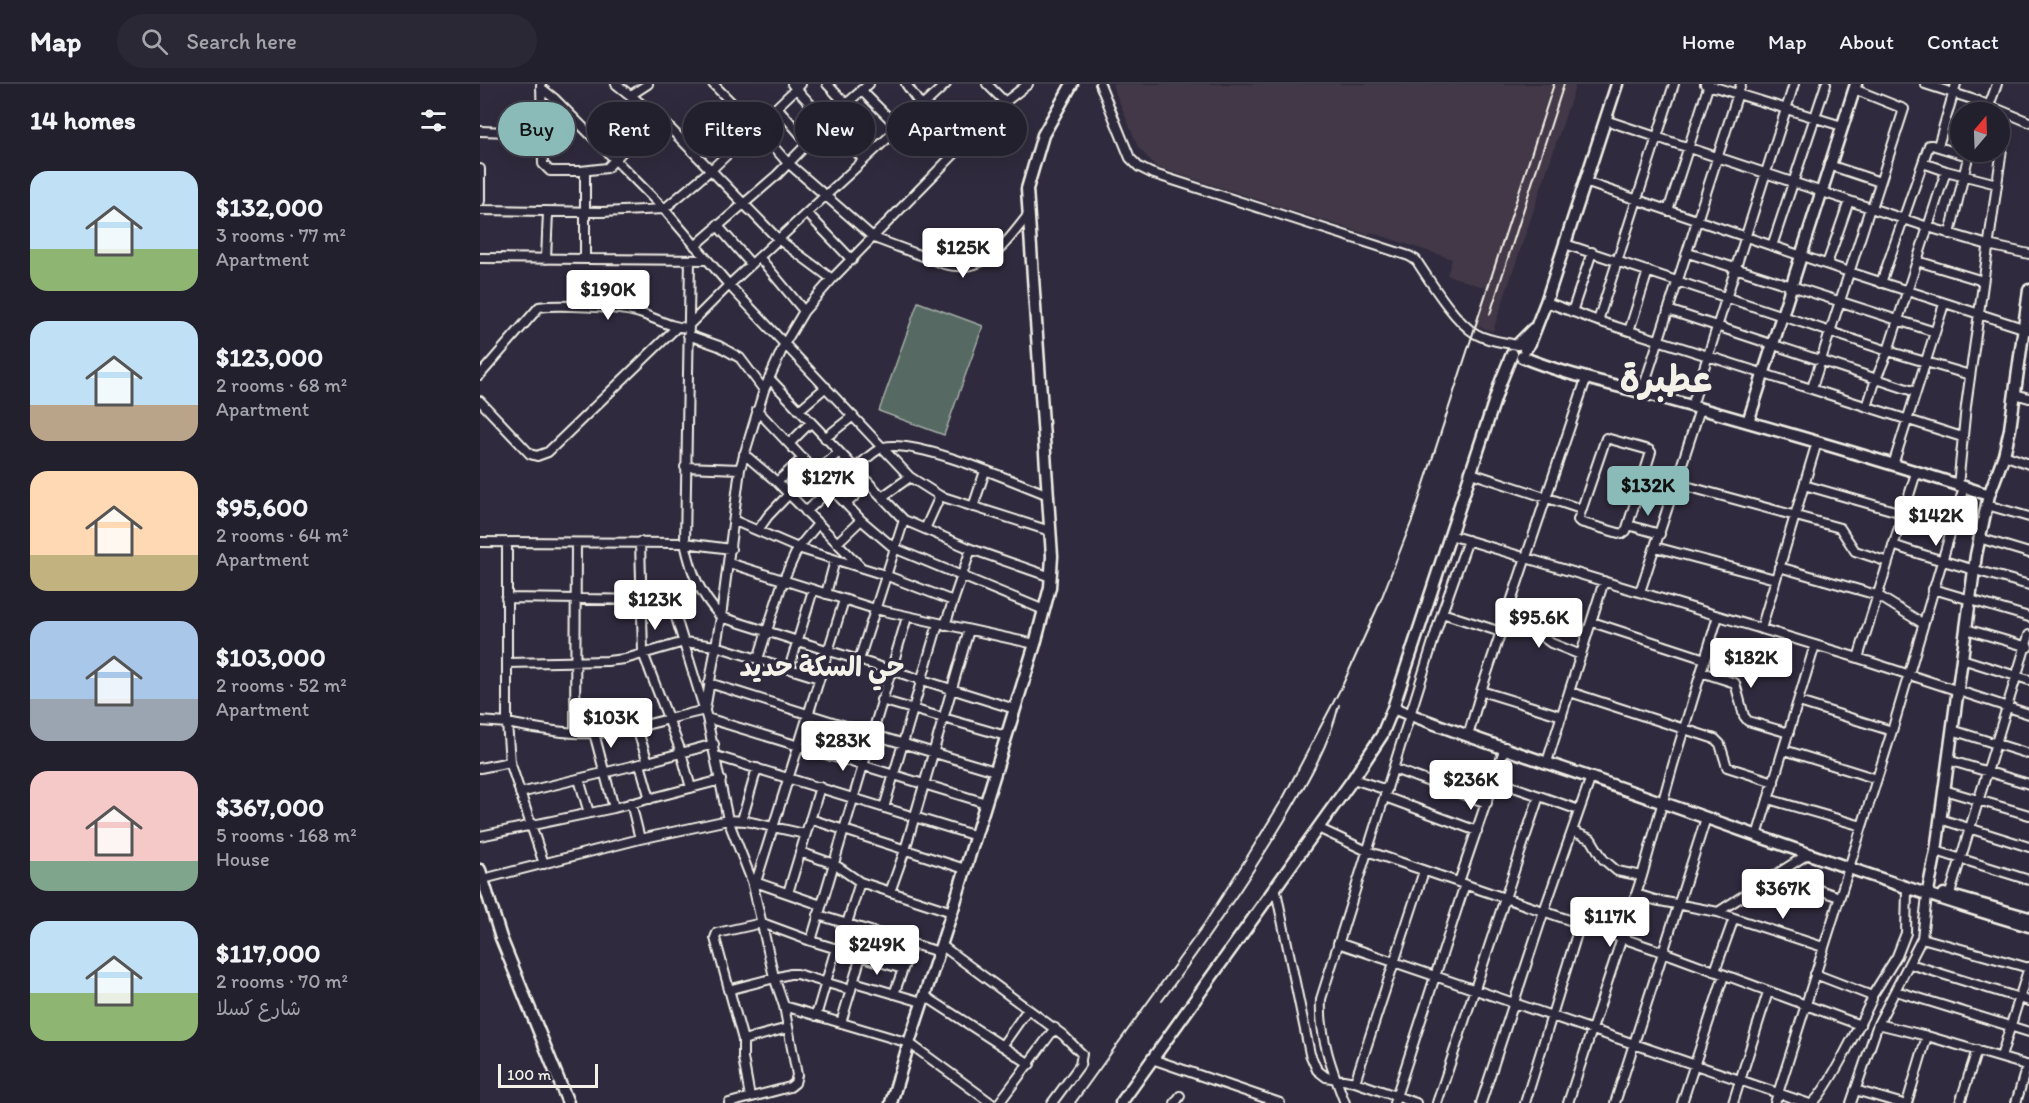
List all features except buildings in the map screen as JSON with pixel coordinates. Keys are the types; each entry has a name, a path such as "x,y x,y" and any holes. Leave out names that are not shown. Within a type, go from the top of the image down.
{"main road":[{"path":"893,1102 909,1043 1035,644 1051,577 1050,531 1027,189 1042,135 1072,84"},
{"path":"1121,1103 1382,735 1394,708 1505,369 1535,327 1546,302 1617,84"},
{"path":"1748,422 1855,86"},
{"path":"1928,893 1936,851 1979,538 2012,421 2026,330 2029,290"},
{"path":"1519,352 1545,365 1586,379 1642,392 1817,442 1961,487 1988,500"},
{"path":"1394,708 1848,869 1910,889 2029,918"},
{"path":"482,874 501,938 568,1103"},
{"path":"1949,899 2029,926"}],"street":[{"path":"616,84 640,102"},
{"path":"631,95 648,84"},
{"path":"713,84 731,102"},
{"path":"827,84 844,102"},
{"path":"906,84 919,102"},
{"path":"927,102 946,84"},
{"path":"987,84 1005,102 1028,84"},
{"path":"1100,84 1130,158 1140,167 1151,173 1409,256 1416,260 1444,301 1471,330 1519,352"},
{"path":"1598,321 1674,84"},
{"path":"1668,211 1708,84 1842,126"},
{"path":"1642,392 1741,84"},
{"path":"1640,592 1675,483 1725,297 1794,84"},
{"path":"1772,246 1826,84"},
{"path":"1925,84 1978,101"},
{"path":"1938,146 1956,84"},
{"path":"1990,102 1997,84"},
{"path":"541,86 541,102"},
{"path":"541,86 664,209 729,285 910,477 940,496 1050,531"},
{"path":"782,102 796,86 809,102"},
{"path":"848,102 866,86 887,113"},
{"path":"1812,388 1904,109 1855,86"},
{"path":"783,114 795,128"},
{"path":"2010,114 2029,122"},
{"path":"1605,120 1904,220 1988,245 2029,254"},
{"path":"671,129 778,239 832,279"},
{"path":"480,131 498,132"},
{"path":"689,329 729,285 887,137"},
{"path":"1881,283 1929,145 1950,149"},
{"path":"695,246 777,175 795,154"},
{"path":"543,156 543,165 554,172 605,168 615,158"},
{"path":"480,210 585,212 664,209 726,156"},
{"path":"782,156 874,238 944,264 970,266 992,257 1029,214"},
{"path":"860,156 863,159"},
{"path":"706,714 735,522 740,469 769,378 785,343 804,311 832,279 953,156"},
{"path":"1950,234 1967,162"},
{"path":"1776,1103 1892,731 1961,487 1962,437 2000,162"},
{"path":"1923,163 1997,184"},
{"path":"1829,165 1880,182"},
{"path":"480,169 480,201"},
{"path":"585,171 585,259"},
{"path":"1868,407 1946,171"},
{"path":"1585,182 2026,330"},
{"path":"1827,264 1849,201"},
{"path":"546,259 548,212"},
{"path":"807,213 852,260"},
{"path":"717,225 751,264"},
{"path":"1565,244 1888,351 1970,375"},
{"path":"1572,312 1592,252"},
{"path":"1688,253 1935,332"},
{"path":"759,257 804,311"},
{"path":"480,258 707,260"},
{"path":"690,260 685,543 698,586 721,618 1015,709"},
{"path":"1917,261 1983,281"},
{"path":"1629,331 1648,271"},
{"path":"1546,302 1598,321 1962,437"},
{"path":"1893,465 1944,304"},
{"path":"480,375 536,309 544,306 625,309 676,328 689,329 740,358 764,390"},
{"path":"1668,310 1916,392"},
{"path":"480,401 530,454 542,456 676,328"},
{"path":"769,378 904,520 970,549 1051,577"},
{"path":"1468,736 1480,691 1586,379"},
{"path":"799,410 825,387"},
{"path":"2015,394 2029,398"},
{"path":"757,411 861,520 894,548 1044,610"},
{"path":"825,438 853,416"},
{"path":"790,444 811,423"},
{"path":"1606,438 1649,450 1651,454 1626,531 1622,534 1580,522 1578,520 1581,509 1606,438"},
{"path":"1761,629 1817,442"},
{"path":"855,469 882,447 905,446 986,471 1046,494"},
{"path":"816,472 839,452"},
{"path":"744,454 777,482 862,568"},
{"path":"2004,455 2029,464"},
{"path":"777,482 803,458"},
{"path":"685,467 740,469"},
{"path":"973,507 986,471"},
{"path":"1471,473 1581,509"},
{"path":"1858,657 1916,473"},
{"path":"882,497 910,477"},
{"path":"846,504 869,483"},
{"path":"1675,483 1840,528 1855,551 1888,562"},
{"path":"1804,485 1902,513"},
{"path":"806,512 831,488"},
{"path":"758,530 789,494"},
{"path":"925,529 940,496"},
{"path":"1988,500 2029,517"},
{"path":"837,543 861,520"},
{"path":"859,660 904,520"},
{"path":"735,522 798,548 885,575 953,601"},
{"path":"758,659 783,581 798,548 818,524"},
{"path":"1628,525 1660,534"},
{"path":"1450,535 1858,657 2029,714"},
{"path":"1979,538 2029,553"},
{"path":"1345,1103 1324,1041 1321,1003 1442,613 1468,540"},
{"path":"480,542 685,543 731,549"},
{"path":"507,542 507,723 510,762 544,864"},
{"path":"640,542 643,653 681,753 691,788"},
{"path":"575,732 576,543"},
{"path":"1893,545 1941,562 2029,585"},
{"path":"1655,547 1775,579"},
{"path":"884,808 912,709 970,549"},
{"path":"826,594 835,560"},
{"path":"729,563 875,609 1035,644"},
{"path":"1779,567 1877,596 1922,623"},
{"path":"1547,762 1604,581"},
{"path":"506,598 640,601 670,598 698,586"},
{"path":"1933,589 2029,617"},
{"path":"789,669 813,590"},
{"path":"670,598 714,744 728,820 754,882 774,977 784,1006 797,1075 795,1083 790,1087 729,1103"},
{"path":"754,882 844,600"},
{"path":"1442,613 1501,632"},
{"path":"1568,1103 1642,876 1683,729 1718,616"},
{"path":"811,941 907,617"},
{"path":"1506,619 1531,628 1551,643 1581,655"},
{"path":"1592,622 1705,659"},
{"path":"1966,629 2027,647"},
{"path":"891,892 969,630"},
{"path":"1949,899 2029,635"},
{"path":"507,663 575,663 625,658 684,642 716,646 819,678"},
{"path":"1757,836 1815,645"},
{"path":"1962,659 2029,680"},
{"path":"1701,672 1735,683 1744,716 1748,721 1789,733"},
{"path":"709,683 995,771"},
{"path":"1480,691 1562,716"},
{"path":"1570,692 1718,741 1727,767 1774,782"},
{"path":"881,700 1006,736"},
{"path":"1799,702 1892,731"},
{"path":"480,722 594,733 706,714 986,803"},
{"path":"636,726 650,799"},
{"path":"1952,730 2029,754"},
{"path":"594,733 614,808"},
{"path":"520,793 714,744"},
{"path":"1395,1099 1436,976 1462,883 1505,747"},
{"path":"1784,750 1877,779"},
{"path":"716,756 976,836"},
{"path":"1948,760 2029,784"},
{"path":"480,768 510,762"},
{"path":"742,820 757,768"},
{"path":"1394,769 1487,802"},
{"path":"1481,1103 1591,777"},
{"path":"579,779 589,813"},
{"path":"1353,779 1478,831"},
{"path":"480,836 614,808 721,780"},
{"path":"1494,780 1579,810"},
{"path":"788,893 820,787"},
{"path":"1944,790 2029,815"},
{"path":"1437,1103 1539,796"},
{"path":"1768,799 1862,826"},
{"path":"631,803 640,839"},
{"path":"1615,1103 1706,818"},
{"path":"810,819 965,869"},
{"path":"1940,819 2029,847"},
{"path":"482,874 544,864 640,839 728,820 742,820 805,834"},
{"path":"1318,828 1367,851 1662,952 1860,1024"},
{"path":"1572,831 1590,839 1603,859 1617,871 1642,876"},
{"path":"1936,851 2029,880"},
{"path":"800,852 834,864 860,882 952,912"},
{"path":"1718,912 1808,854"},
{"path":"1355,1082 1424,871"},
{"path":"1778,875 1839,897"},
{"path":"754,882 821,905"},
{"path":"816,1016 860,882"},
{"path":"1275,886 1310,1054 1321,1074 1336,1080 1355,1082 1395,1099 1416,1103"},
{"path":"1812,1103 1821,1093 1860,1024 1872,996 1897,956 1906,933 1910,889"},
{"path":"1851,1103 1878,1024 1922,938 1928,893"},
{"path":"1636,894 1718,912 1823,947"},
{"path":"818,915 912,944 940,948 1055,1029 1077,1047 1083,1054 1083,1059 1052,1103"},
{"path":"1715,971 1734,918"},
{"path":"750,1097 744,1066 743,1040 728,990 716,936 720,932 762,923 811,941 903,969"},
{"path":"1525,1103 1580,924"},
{"path":"841,1023 854,982 876,933"},
{"path":"1922,938 2029,968 2001,1057"},
{"path":"1338,943 1807,1103"},
{"path":"894,994 912,944"},
{"path":"1910,964 2029,1001"},
{"path":"728,990 774,977 797,974 851,990"},
{"path":"1815,974 1872,996"},
{"path":"1682,1103 1724,975"},
{"path":"854,982 894,994 924,999 1030,1064"},
{"path":"1896,991 2029,1032"},
{"path":"1732,1103 1768,992"},
{"path":"784,1006 909,1043 990,1103"},
{"path":"1002,1046 1028,1009"},
{"path":"1878,1024 2028,1066 2016,1103"},
{"path":"743,1040 788,1028"},
{"path":"999,1103 1055,1029"},
{"path":"1907,1103 1927,1036"},
{"path":"1960,1103 1977,1050"},
{"path":"1152,1059 1280,1103"},
{"path":"1855,1090 1900,1103"}],"shaded area":[{"path":"1112,84 1576,84 1493,331 1474,325 1486,288 1447,275 1452,259 1156,167 1138,147"}],"green space":[{"path":"918,302 983,326 944,435 879,411"}],"railway":[{"path":"1075,1103 1204,924 1245,860 1283,798 1343,684 1380,602 1413,518 1554,84"},
{"path":"1490,314 1564,84"},
{"path":"1162,1001 1226,912 1285,820 1323,750 1339,705"}],"district":[{"name":"عطبرة","path":"1666,379"},
{"name":"حي السكة حديد","path":"822,667"}]}
